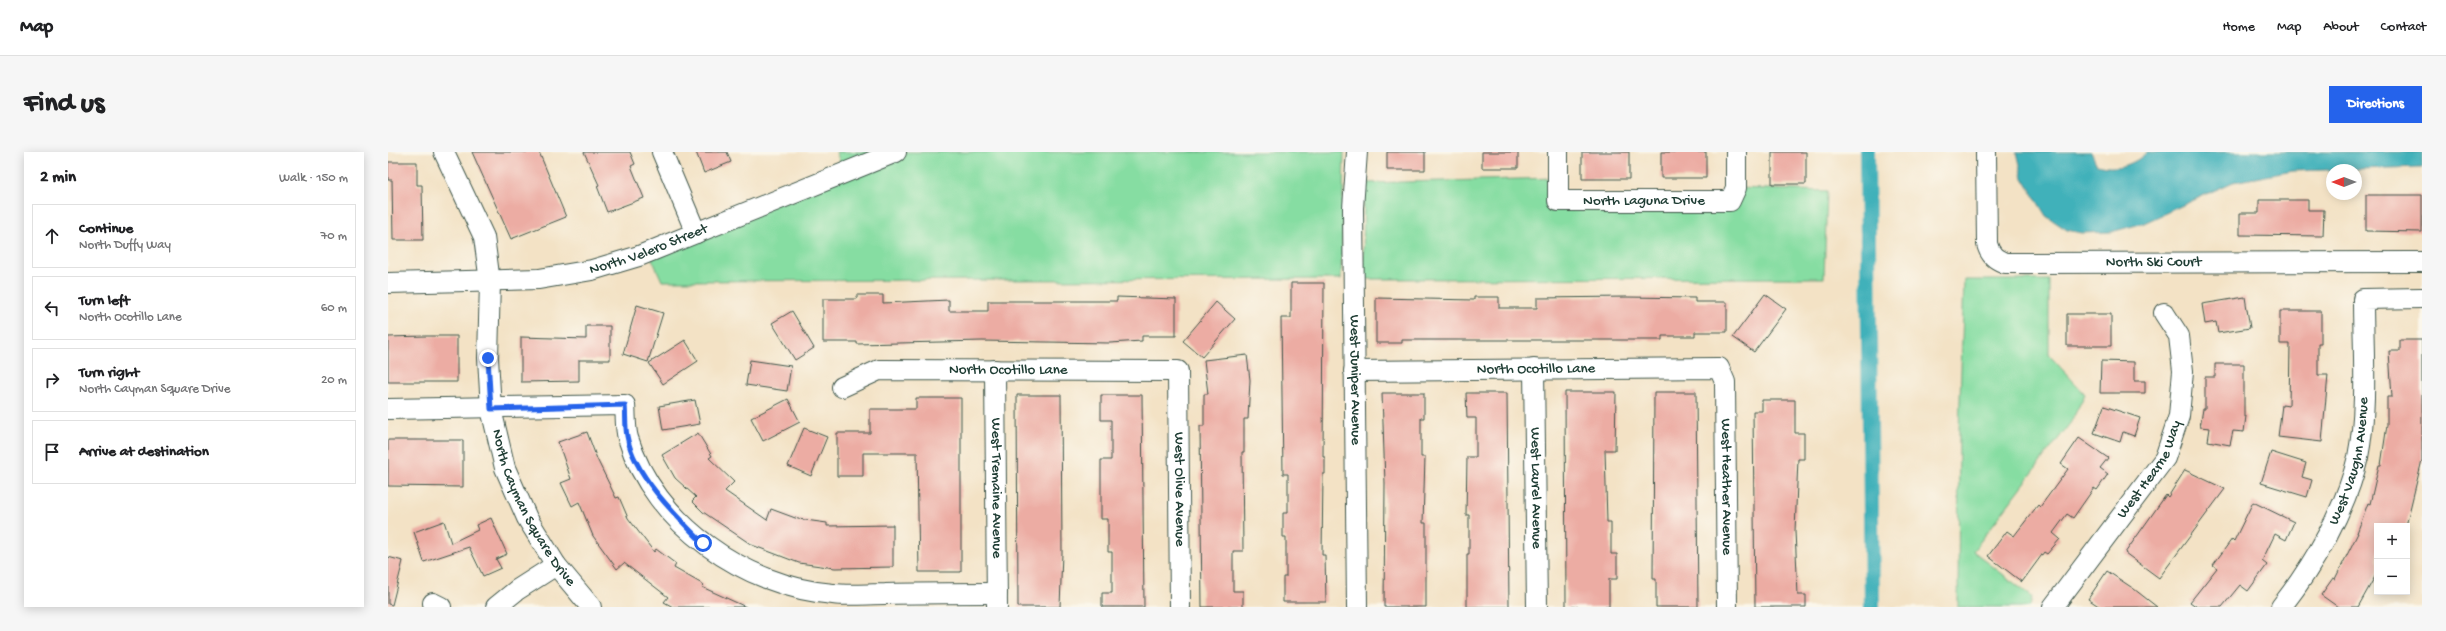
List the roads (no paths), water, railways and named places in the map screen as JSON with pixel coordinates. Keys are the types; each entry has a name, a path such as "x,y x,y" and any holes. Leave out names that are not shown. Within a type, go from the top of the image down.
{"street":[{"name":"North Cayman Square Drive","path":"444,152 484,237 490,282 488,358 491,409 505,468 527,518 556,565 590,607"},
{"path":"662,152 696,233"},
{"name":"North Velero Street","path":"388,283 490,282 539,279 592,270 639,256 896,152"},
{"name":"West Juniper Avenue","path":"1357,152 1353,208 1357,607"},
{"name":"North Laguna Drive","path":"1558,152 1558,201 1730,201 1736,188 1736,152"},
{"name":"North Ski Court","path":"1986,152 1987,244 1989,253 1996,260 2005,263 2422,262"},
{"name":"West Vaughn Avenue","path":"2281,607 2292,593 2340,513 2358,456 2363,401 2363,299 2422,298"},
{"name":"West Hearne Way","path":"2053,607 2165,458 2179,416 2183,371 2179,336 2164,313"},
{"name":"North Ocotillo Lane","path":"1354,371 1719,368"},
{"name":"West Heather Avenue","path":"1719,368 1725,382 1727,607"},
{"name":"West Laurel Avenue","path":"1534,369 1537,607"},
{"name":"North Ocotillo Lane","path":"842,387 879,370 1178,371"},
{"name":"West Tremaine Avenue","path":"995,370 997,600"},
{"name":"West Olive Avenue","path":"1178,371 1180,607"},
{"path":"388,409 491,409 625,405 627,437 641,470 666,506 703,543 738,566 789,586 833,594 997,600"},
{"path":"496,607 516,590 556,565"}],"water":[{"path":"2017,152 2091,152 2097,165 2117,167 2136,161 2147,152 2422,152 2422,167 2362,169 2362,164 2326,164 2326,170 2293,171 2233,182 2144,223 2111,232 2081,233 2067,230 2046,216 2023,178"}],"waterway":[{"path":"1867,152 1872,607"}]}
